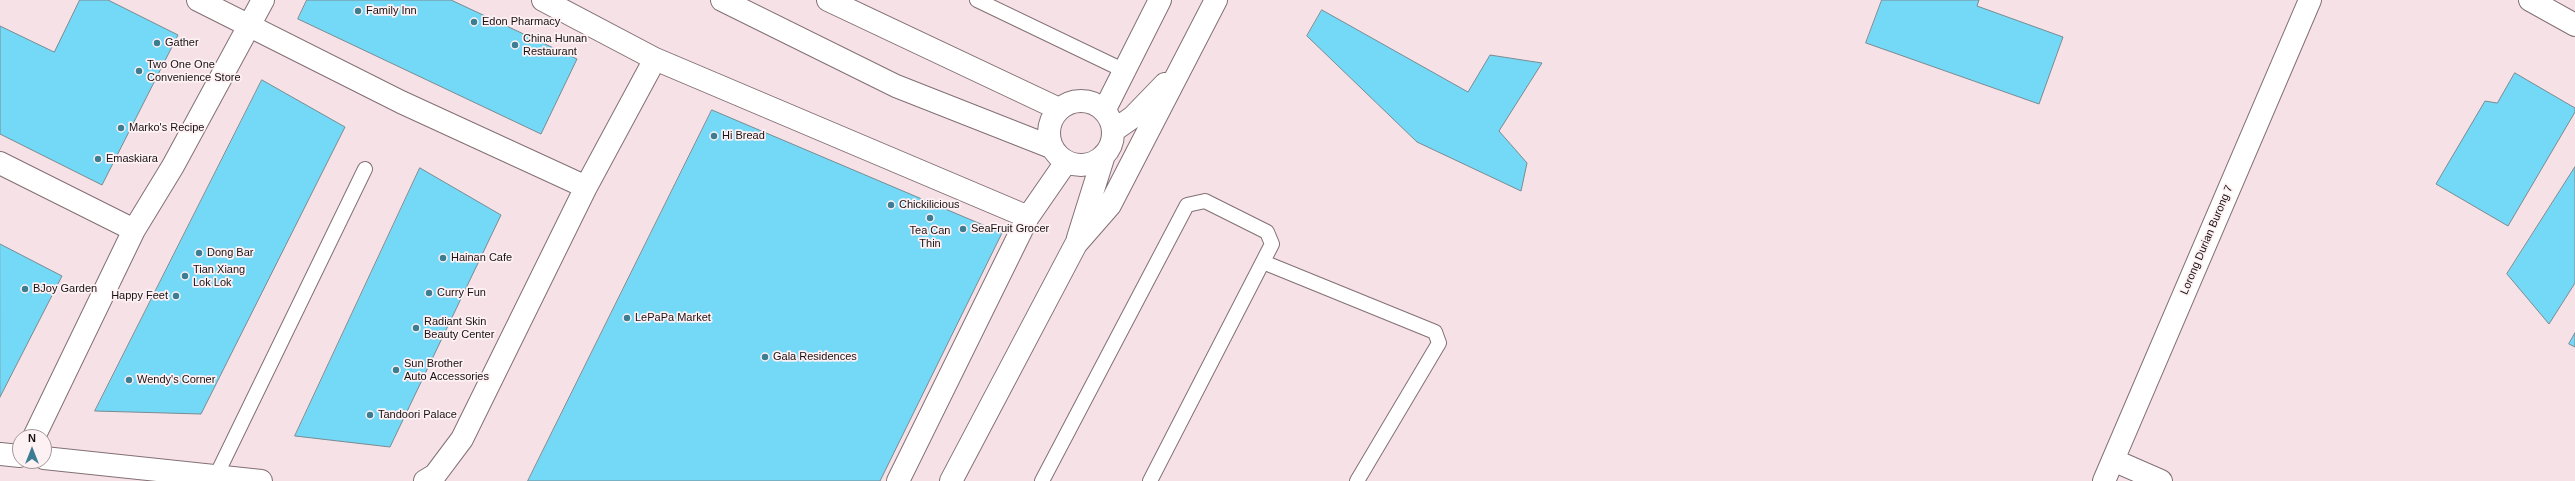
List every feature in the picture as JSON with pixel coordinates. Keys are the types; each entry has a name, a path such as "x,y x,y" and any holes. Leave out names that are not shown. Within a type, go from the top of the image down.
{"street":[{"path":"198,0 401,102 586,187"},
{"path":"38,429 134,230 173,166 264,0"},
{"path":"543,0 655,59 1028,217"},
{"path":"722,0 896,86 1059,154 1086,165 1096,162 1109,149 1113,132 1104,111 1096,105 1077,101 1059,109 1049,127 1059,154 898,481"},
{"path":"828,0 1059,109"},
{"path":"1104,111 1160,0"},
{"path":"1076,244 1110,205 1216,0"},
{"name":"Lorong Durian Burong 7","path":"2104,481 2310,0"},
{"path":"2530,0 2575,24"},
{"path":"425,481 435,475 462,439 586,187 655,59"},
{"path":"1113,132 1133,117 1181,68"},
{"path":"951,481 1076,244 1104,155"},
{"path":"0,163 134,230"},
{"path":"0,454 12,455"},
{"path":"52,459 163,473 216,476 262,481"},
{"path":"2113,460 2160,481"}],"lane":[{"path":"977,0 1125,71"},
{"path":"216,476 365,169"},
{"path":"1042,481 1186,205 1205,201 1267,232 1272,244 1150,481"},
{"path":"1263,262 1435,332 1439,343 1357,481"}],"building":[{"path":"80,0 108,0 178,35 102,185 0,134 0,26 54,52"},
{"path":"307,0 451,0 577,59 541,134 298,19"},
{"path":"1882,0 1979,0 1977,6 2063,37 2039,104 1866,43"},
{"path":"1322,10 1468,92 1490,55 1542,63 1499,131 1527,163 1521,191 1417,142 1307,36"},
{"path":"2515,73 2575,108 2575,112 2508,226 2436,184 2485,101 2497,103"},
{"path":"262,80 345,127 201,414 95,411"},
{"name":"Gala Residences","path":"712,110 1002,233 880,481 528,481"},
{"path":"2575,167 2575,283 2549,324 2507,274"},
{"path":"420,168 501,215 390,447 295,436"},
{"path":"0,244 62,276 0,397"},
{"path":"2575,333 2575,347 2569,344"}],"place":[{"name":"Family Inn","path":"358,11"},
{"name":"Edon Pharmacy","path":"474,22"},
{"name":"Gather","path":"157,43"},
{"name":"China Hunan Restaurant","path":"515,45"},
{"name":"Two One One Convenience Store","path":"139,71"},
{"name":"Marko's Recipe","path":"121,128"},
{"name":"Hi Bread","path":"714,136"},
{"name":"Emaskiara","path":"98,159"},
{"name":"Chickilicious","path":"891,205"},
{"name":"Tea Can Thin","path":"930,218"},
{"name":"SeaFruit Grocer","path":"963,229"},
{"name":"Dong Bar","path":"199,253"},
{"name":"Hainan Cafe","path":"443,258"},
{"name":"Tian Xiang Lok Lok","path":"185,276"},
{"name":"BJoy Garden","path":"25,289"},
{"name":"Curry Fun","path":"429,293"},
{"name":"Happy Feet","path":"176,296"},
{"name":"LePaPa Market","path":"627,318"},
{"name":"Radiant Skin Beauty Center","path":"416,328"},
{"name":"Gala Residences","path":"765,357"},
{"name":"Sun Brother Auto Accessories","path":"396,370"},
{"name":"Wendy's Corner","path":"129,380"},
{"name":"Tandoori Palace","path":"370,415"}]}
